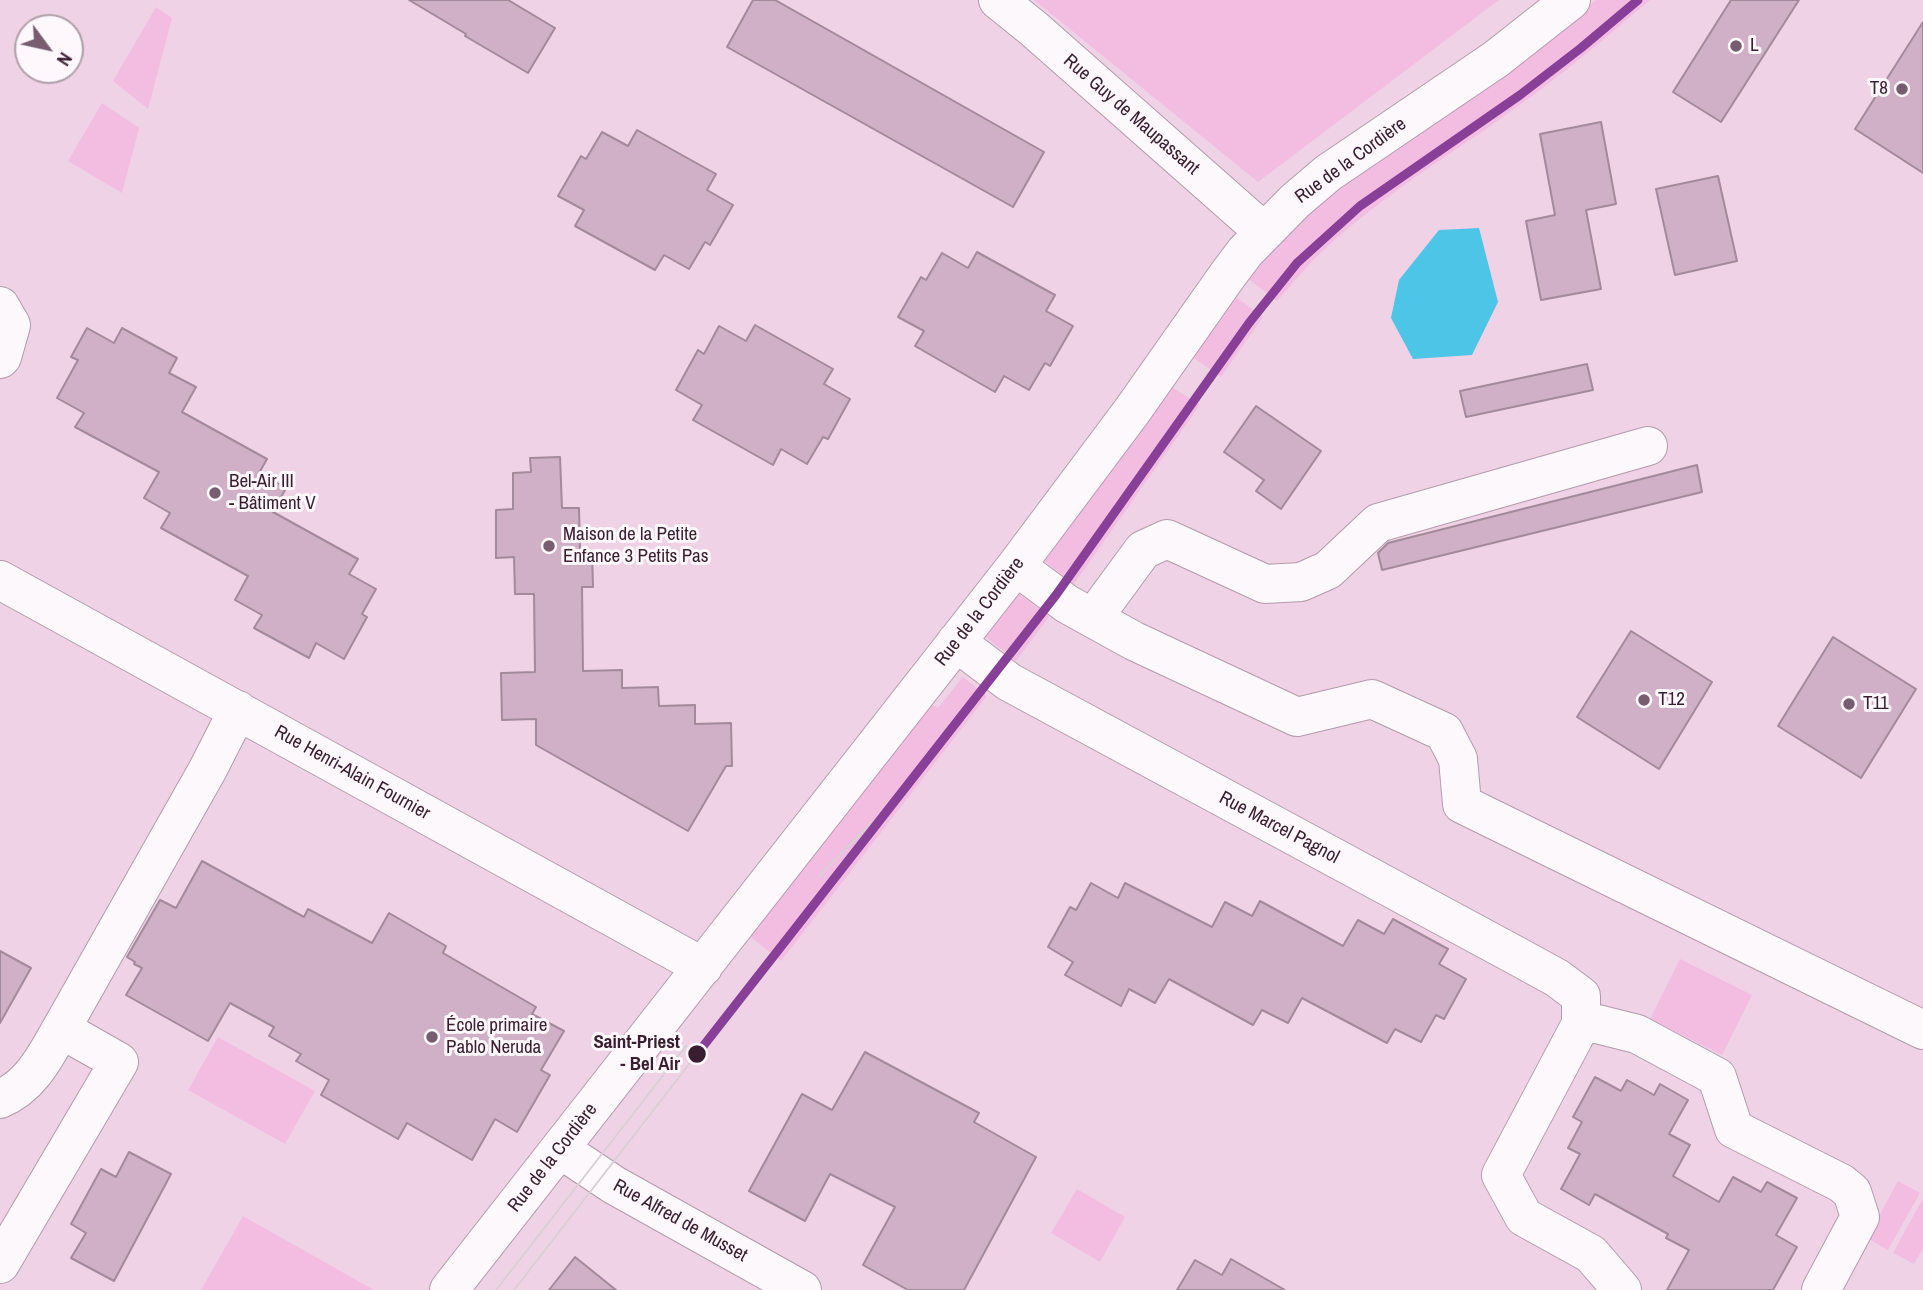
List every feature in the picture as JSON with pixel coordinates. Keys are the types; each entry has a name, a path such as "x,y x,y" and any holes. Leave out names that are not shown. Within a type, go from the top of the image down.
{"street":[{"name":"Rue Guy de Maupassant","path":"998,0 1263,232"},
{"name":"Rue de la Cordière","path":"449,1290 1016,566 1132,411 1227,276 1263,232 1328,173 1496,59 1571,0"},
{"path":"0,306 11,325 0,359"},
{"path":"1093,618 1143,550 1167,539 1265,584 1301,582 1328,570 1378,523 1648,446"},
{"path":"1016,566 1067,604 1134,641 1297,717 1372,699 1444,733 1458,759 1462,804 1923,1030"},
{"name":"Rue Henri-Alain Fournier","path":"0,580 703,967"},
{"name":"Rue Marcel Pagnol","path":"956,642 1009,682 1557,978 1581,996 1581,1024"},
{"path":"0,1099 14,1093 38,1069 208,769 238,710"},
{"path":"1622,1290 1591,1254 1524,1217 1501,1175 1581,1024 1597,1024 1637,1034 1717,1077 1734,1129 1840,1183 1852,1192 1860,1217 1821,1290"},
{"path":"0,1264 119,1062 61,1029"},
{"name":"Rue Alfred de Musset","path":"560,1149 614,1185 802,1290"}],"shaded area":[{"path":"1034,0 1499,0 1258,182"},
{"path":"1596,0 1650,0 1534,94 1369,211 1318,256 1277,301 1246,277 1310,209 1561,29"},
{"path":"156,7 172,18 148,109 113,81"},
{"path":"102,103 139,128 122,193 68,161"},
{"path":"1233,295 1263,317 1221,377 1191,356"},
{"path":"1170,386 1200,405 1074,584 1042,559"},
{"path":"1017,592 1049,617 1016,661 983,635"},
{"path":"963,677 987,696 781,961 748,935 930,703 938,708"},
{"path":"1680,959 1752,995 1722,1055 1650,1019"},
{"path":"218,1037 315,1091 285,1144 188,1090"},
{"path":"1898,1181 1920,1193 1888,1250 1867,1238"},
{"path":"1077,1189 1125,1217 1100,1262 1051,1233"},
{"path":"1923,1198 1923,1249 1914,1264 1893,1253"},
{"path":"243,1216 374,1290 201,1290"}],"water":[{"path":"1479,228 1498,302 1472,355 1413,359 1391,318 1399,280 1439,230"}],"building":[{"path":"409,0 508,0 555,28 528,73"},
{"path":"753,0 775,0 1044,152 1013,207 727,47"},
{"name":"L","path":"1731,0 1799,0 1721,122 1673,92"},
{"name":"T8","path":"1923,22 1923,173 1855,129"},
{"path":"1601,122 1616,204 1586,210 1601,289 1541,300 1526,221 1555,215 1540,134"},
{"path":"637,130 716,174 707,190 733,205 710,245 705,242 689,269 664,255 655,270 575,226 584,210 558,196 581,156 586,159 602,132 628,146"},
{"path":"1718,176 1737,261 1675,275 1656,189"},
{"path":"977,252 1055,295 1046,311 1073,326 1050,366 1045,363 1029,390 1004,376 995,392 915,346 924,331 898,317 921,277 926,280 942,253 968,268"},
{"path":"755,325 833,369 824,384 850,399 828,439 823,437 807,464 781,449 773,465 693,420 702,405 676,390 698,350 704,354 719,326 746,341"},
{"name":"Bel-Air III - Bâtiment V","path":"87,328 114,343 122,328 177,358 169,373 196,387 182,412 267,459 259,473 286,488 273,512 358,559 349,574 376,589 362,614 367,617 344,659 316,643 309,658 254,628 262,615 235,600 248,576 161,528 170,513 144,498 159,472 75,427 84,413 57,398 78,360 71,357"},
{"path":"1587,364 1593,390 1466,417 1460,391"},
{"path":"1256,406 1321,451 1281,509 1256,491 1264,480 1224,452"},
{"path":"560,457 562,508 579,508 580,551 592,551 593,587 582,587 583,671 622,670 622,688 658,687 659,706 695,705 695,724 731,723 732,766 726,766 688,831 536,745 536,719 502,720 501,673 535,672 534,594 515,594 514,557 496,558 496,510 513,509 513,473 531,472 530,458"},
{"path":"1697,465 1702,492 1382,570 1378,553 1388,543"},
{"name":"T12","path":"1631,631 1712,682 1659,769 1577,717"},
{"name":"T11","path":"1833,637 1916,689 1861,778 1778,726"},
{"path":"202,861 304,917 308,909 372,943 389,913 446,946 443,953 536,1007 532,1014 564,1031 541,1070 550,1075 517,1132 495,1119 472,1160 407,1123 398,1139 321,1095 329,1080 296,1061 301,1054 269,1036 274,1027 230,1003 208,1041 126,995 142,968 127,957 160,900 176,908"},
{"path":"1091,883 1118,898 1125,883 1212,927 1225,902 1252,916 1260,901 1343,946 1358,920 1384,934 1393,919 1448,949 1439,964 1466,979 1444,1019 1436,1015 1421,1042 1395,1029 1387,1043 1302,998 1288,1023 1262,1010 1253,1025 1169,979 1155,1003 1129,989 1121,1006 1065,975 1073,962 1048,947 1070,907 1076,910"},
{"path":"0,951 31,968 0,1023"},
{"path":"865,1052 979,1113 974,1122 1036,1157 964,1290 908,1290 863,1265 895,1207 830,1174 805,1221 749,1191 802,1094 832,1110"},
{"path":"1595,1077 1621,1091 1627,1080 1654,1095 1660,1084 1688,1100 1669,1134 1690,1145 1673,1176 1719,1202 1733,1177 1761,1192 1767,1182 1797,1198 1776,1235 1797,1247 1773,1290 1667,1290 1689,1250 1666,1238 1668,1234 1595,1194 1589,1205 1561,1189 1580,1154 1568,1148 1582,1122 1573,1117"},
{"path":"129,1152 171,1174 114,1281 71,1258 86,1233 71,1224 101,1169 116,1177"},
{"path":"575,1257 616,1290 549,1290"},
{"path":"1231,1259 1285,1290 1177,1290 1195,1260 1222,1275"}],"tram line":[{"path":"819,876 904,791"},
{"path":"496,1290 686,1046"},
{"path":"514,1290 697,1054"}],"transit line":[{"path":"697,1054 1056,595 1249,323 1297,263 1360,206 1520,95 1638,0"}],"place":[{"name":"L","path":"1736,46"},
{"name":"T8","path":"1902,89"},
{"name":"Bel-Air III - Bâtiment V","path":"215,493"},
{"name":"Maison de la Petite Enfance 3 Petits Pas","path":"549,546"},
{"name":"T12","path":"1644,700"},
{"name":"T11","path":"1849,704"},
{"name":"École primaire Pablo Neruda","path":"432,1037"},
{"name":"Saint-Priest - Bel Air","path":"697,1054"}]}
